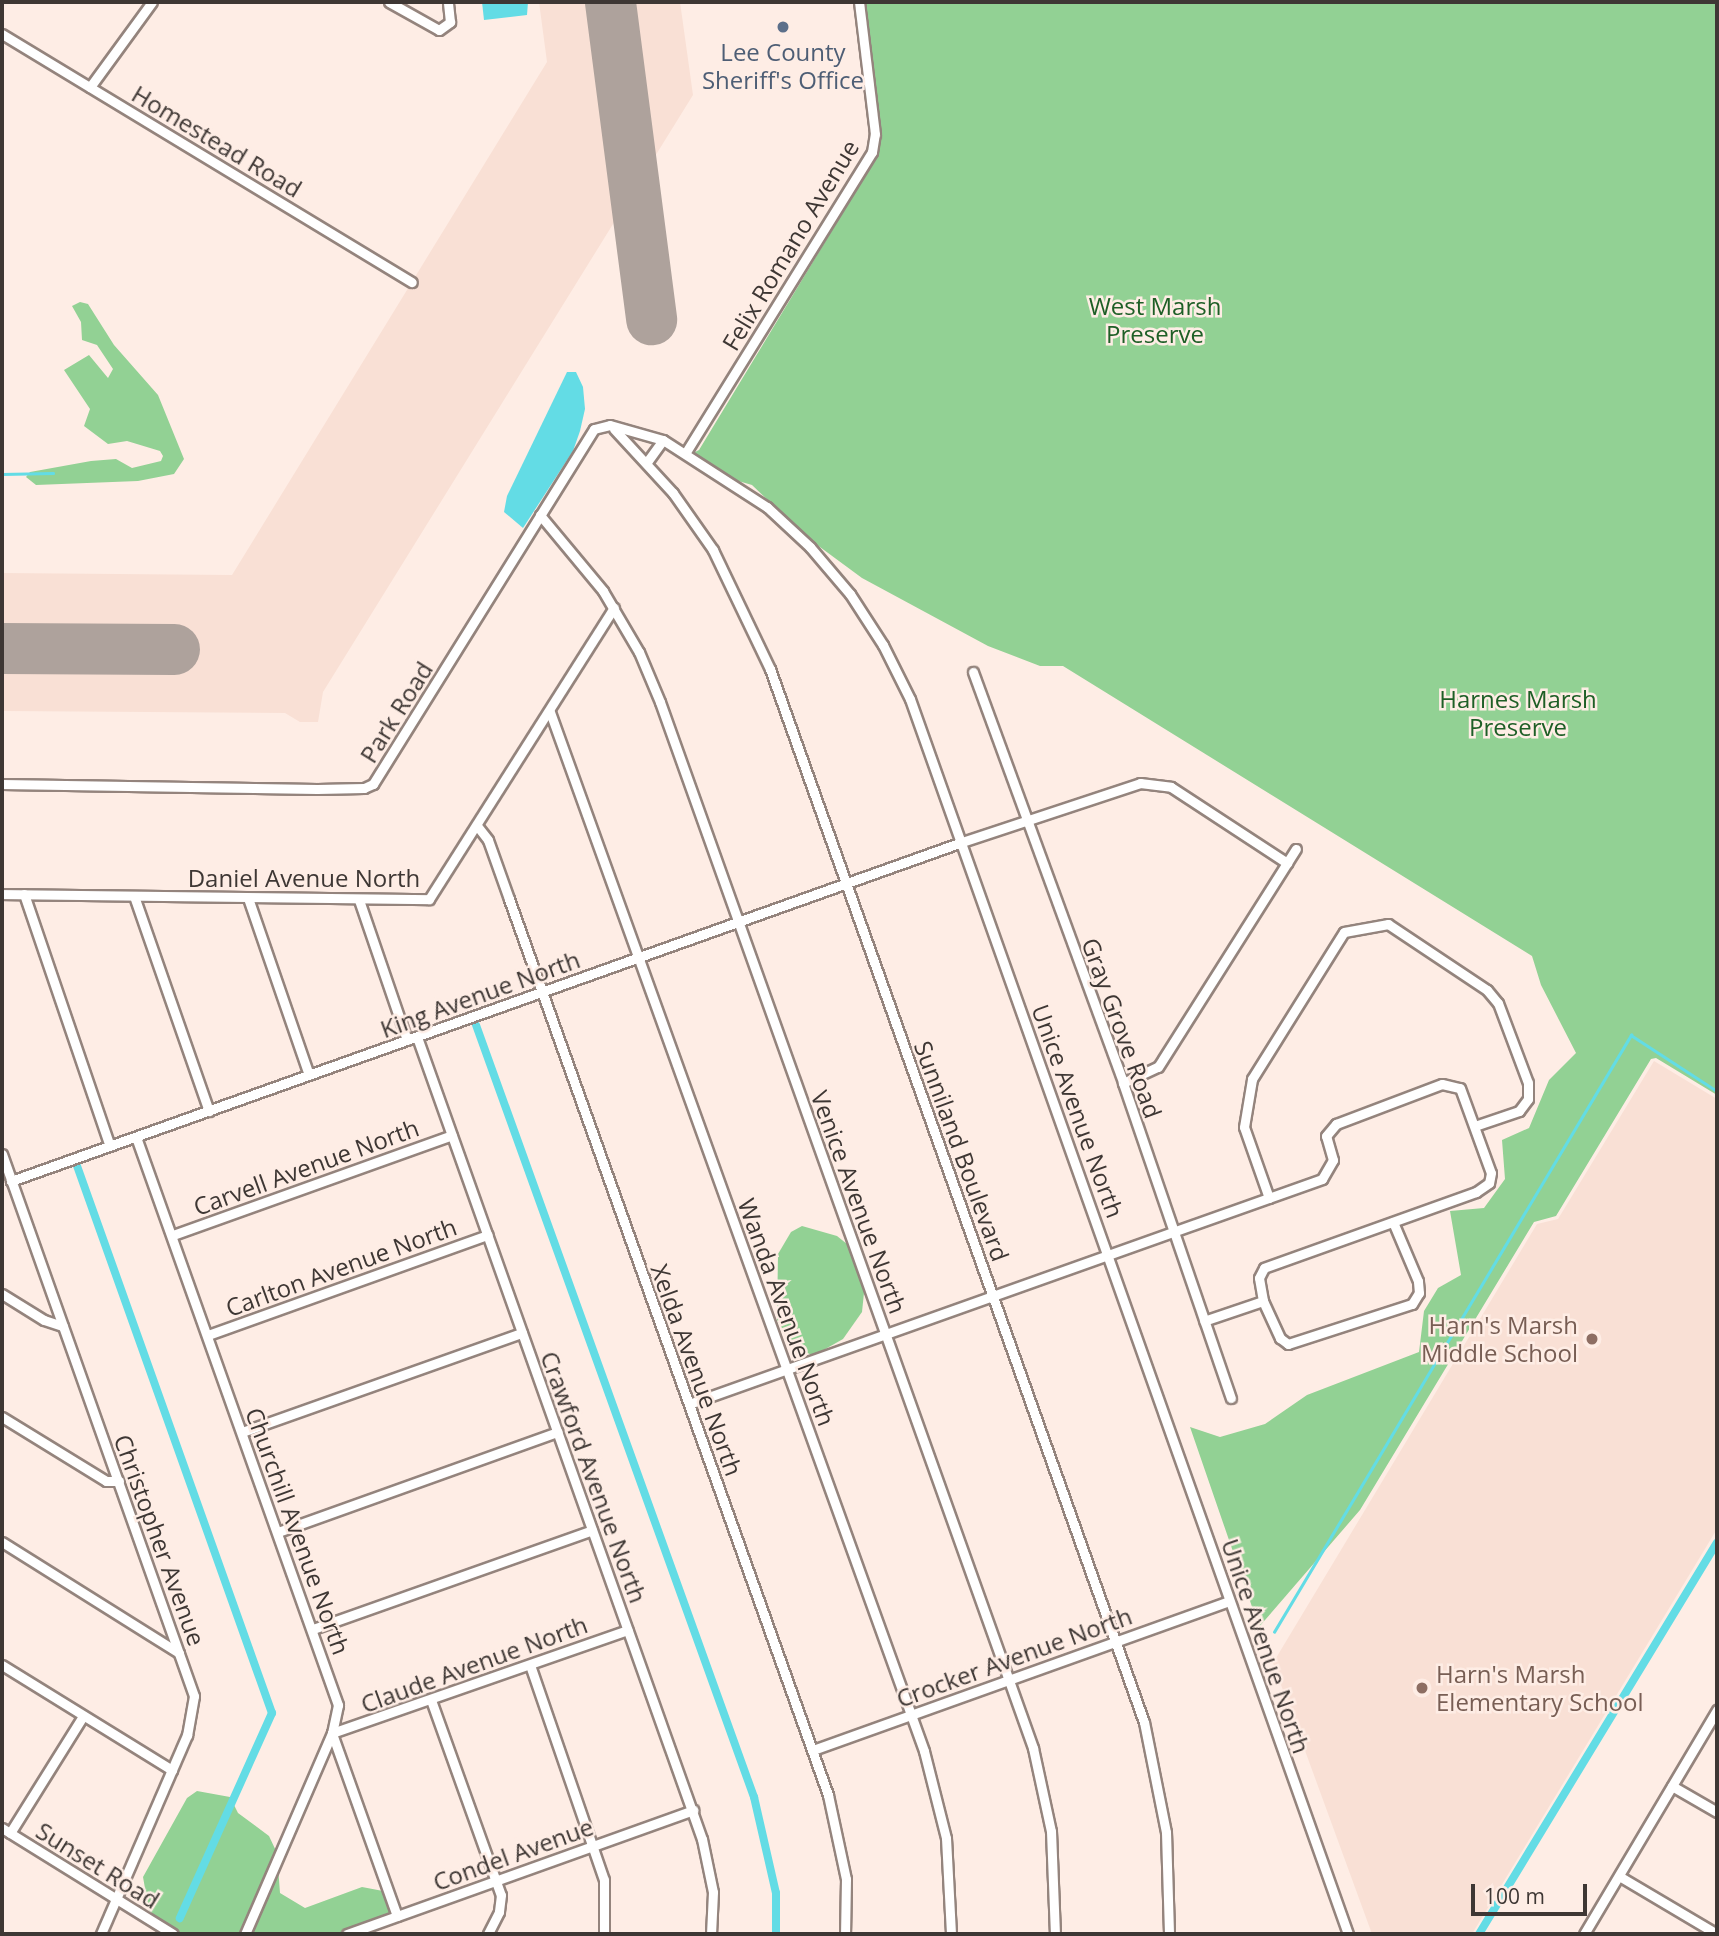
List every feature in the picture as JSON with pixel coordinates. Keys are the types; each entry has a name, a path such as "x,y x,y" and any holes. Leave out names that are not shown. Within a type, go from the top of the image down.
{"street":[{"path":"90,87 152,2"},
{"path":"389,2 430,27 446,28 448,2"},
{"name":"Felix Romano Avenue","path":"686,452 872,152 876,134 859,2"},
{"name":"Homestead Road","path":"2,34 412,282"},
{"name":"Unice Avenue North","path":"610,425 663,440 686,452 789,526 856,603 910,699 1348,1934"},
{"name":"Sunniland Boulevard","path":"610,425 647,462 692,519 743,606 847,884 1144,1722 1160,1793 1168,1858 1169,1934"},
{"name":"Park Road","path":"2,784 317,789 364,788 373,784 594,429 610,425"},
{"path":"647,462 663,440"},
{"name":"Venice Avenue North","path":"540,515 614,608 649,674 1009,1679 1046,1804 1055,1934"},
{"name":"Daniel Avenue North","path":"2,894 429,899 478,827 614,608"},
{"name":"Gray Grove Road","path":"973,672 1123,1083 1231,1398"},
{"name":"Wanda Avenue North","path":"550,712 911,1714 946,1838 951,1934"},
{"name":"King Avenue North","path":"11,1181 962,842 1140,783 1171,787 1287,863"},
{"name":"Xelda Avenue North","path":"478,827 488,840 813,1750 842,1850 845,1934"},
{"path":"1123,1083 1158,1067 1296,849"},
{"path":"24,894 110,1146"},
{"path":"134,896 209,1111"},
{"path":"248,898 309,1075"},
{"path":"359,900 407,1040"},
{"path":"1269,1198 1244,1128 1252,1079 1344,932 1388,924 1487,990 1498,1003 1528,1083 1528,1099 1519,1111 1475,1126"},
{"name":"Crawford Avenue North","path":"417,1037 692,1810 711,1875 711,1934"},
{"path":"689,1404 1175,1234 1322,1179 1331,1171 1333,1160 1326,1136 1336,1124 1442,1084 1460,1088 1491,1173 1489,1183 1476,1192 1264,1268 1259,1278 1263,1301 1280,1338 1288,1344 1412,1304 1419,1293 1418,1281 1393,1222"},
{"name":"Carvell Avenue North","path":"173,1235 452,1135"},
{"name":"Churchill Avenue North","path":"136,1137 338,1705 332,1733 245,1934"},
{"name":"Christopher Avenue","path":"3,1159 119,1481 179,1653 194,1706 172,1770 100,1934"},
{"name":"Carlton Avenue North","path":"208,1335 488,1235"},
{"path":"2,1294 44,1321 63,1326"},
{"path":"1205,1321 1263,1301"},
{"path":"243,1432 522,1334"},
{"path":"2,1417 106,1481 119,1481"},
{"path":"278,1532 558,1432"},
{"path":"313,1629 592,1530"},
{"path":"2,1542 179,1653"},
{"name":"Crocker Avenue North","path":"813,1750 1229,1601"},
{"name":"Claude Avenue North","path":"332,1733 628,1630"},
{"path":"2,1665 172,1770"},
{"path":"530,1665 593,1847 608,1899 604,1934"},
{"path":"431,1700 501,1904 488,1934"},
{"path":"1584,1934 1717,1710"},
{"path":"6,1831 83,1716"},
{"path":"332,1733 397,1916"},
{"path":"1672,1786 1717,1812"},
{"name":"Condel Avenue","path":"347,1934 692,1810"},
{"name":"Sunset Road","path":"6,1831 173,1934"},
{"path":"1619,1876 1717,1934"}],"shaded area":[{"path":"539,2 680,2 693,95 323,692 318,722 300,722 285,713 2,711 2,573 232,575 547,62"},
{"path":"1654,1061 1717,1099 1717,1529 1472,1934 1372,1934 1273,1663 1537,1224 1558,1219"}],"green space":[{"path":"856,2 1717,2 1717,1095 1656,1058 1651,1059 1556,1216 1534,1222 1360,1510 1259,1627 1190,1427 1220,1437 1265,1424 1307,1395 1419,1352 1424,1311 1438,1288 1461,1275 1450,1211 1484,1208 1505,1179 1502,1140 1529,1128 1549,1080 1576,1053 1541,985 1532,956 1063,666 1040,666 988,646 862,578 805,536 752,485 728,478 691,454 699,450 874,161"},
{"path":"80,302 88,304 114,345 158,395 184,459 174,474 138,481 36,485 26,477 30,472 91,461 116,459 132,468 161,461 163,456 160,451 127,441 108,444 84,426 90,409 64,370 89,355 108,378 113,369 97,345 82,340 81,322 72,306"},
{"path":"802,1226 837,1236 852,1248 865,1283 862,1312 843,1339 813,1356 792,1344 777,1320 778,1254 791,1232"},
{"path":"197,1791 230,1797 238,1813 269,1836 277,1853 280,1893 305,1908 362,1887 383,1891 394,1915 385,1926 352,1934 178,1934 170,1929 149,1911 143,1877 187,1798"}],"water":[{"path":"482,2 528,2 527,15 484,20"},
{"path":"567,372 576,372 583,387 585,409 580,431 573,451 523,528 504,512 507,496"}],"waterway":[{"path":"2,474 53,473"},
{"path":"476,1025 754,1797 776,1893 776,1934"},
{"path":"1274,1632 1631,1035 1717,1091"},
{"path":"76,1163 272,1713 180,1918"},
{"path":"1479,1934 1717,1543"}],"runway":[{"path":"610,2 651,319"},
{"path":"2,648 174,649"}],"place":[{"name":"Lee County Sheriff's Office","path":"783,27"},
{"name":"Harn's Marsh Middle School","path":"1592,1339"},
{"name":"Harn's Marsh Elementary School","path":"1422,1688"}],"park label":[{"name":"West Marsh Preserve","path":"1155,320"},
{"name":"Harnes Marsh Preserve","path":"1518,713"}]}
